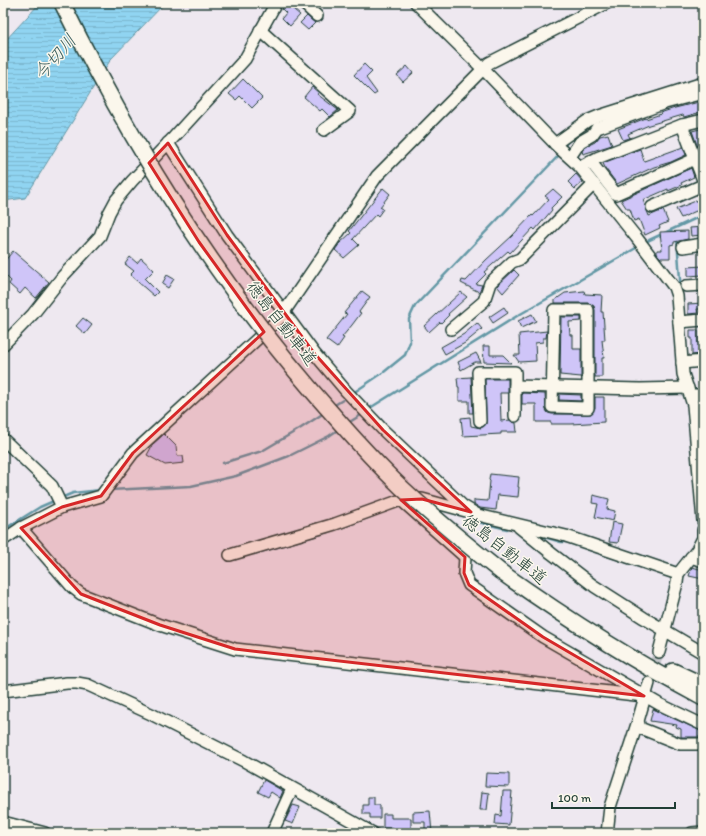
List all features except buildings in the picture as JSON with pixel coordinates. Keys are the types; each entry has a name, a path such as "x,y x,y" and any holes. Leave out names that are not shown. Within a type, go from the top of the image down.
{"highway":[{"name":"徳島自動車道","path":"62,3 118,110 159,181 199,242 274,345 310,390 360,445 401,487 456,536 501,572 546,604 633,658 703,698"},
{"name":"徳島自動車道","path":"546,604 636,653 703,685"}],"street":[{"path":"3,345 33,314 63,276 100,236 116,200 132,181 245,59 276,3"},
{"path":"303,3 317,16"},
{"path":"416,3 580,167 674,287 677,296 683,374 690,391 696,432 703,521"},
{"path":"3,540 59,501 101,496 134,453 284,314 377,176 483,69 489,64 607,3"},
{"path":"260,30 350,111 324,130"},
{"path":"562,150 595,124 677,90 703,83"},
{"path":"595,124 703,93"},
{"path":"580,167 590,161 682,125 703,120"},
{"path":"562,150 592,135 595,124"},
{"path":"682,125 703,180"},
{"path":"168,143 227,236 314,353 346,391 383,430 471,512"},
{"path":"590,161 616,194 695,159"},
{"path":"451,329 484,301 490,282 512,262 520,259 594,184"},
{"path":"652,207 703,185"},
{"path":"683,247 703,244"},
{"path":"686,286 703,285"},
{"path":"554,310 588,310 587,388 588,408 552,407 554,310"},
{"path":"679,322 703,320"},
{"path":"682,364 703,361"},
{"path":"480,422 478,372 515,372 515,416"},
{"path":"515,386 690,391 703,395"},
{"path":"3,439 52,486 59,501"},
{"path":"230,555 335,524 401,500 422,499 478,515 566,536 678,574"},
{"path":"401,500 465,557 464,573 469,585 543,637 644,696 703,724"},
{"path":"514,524 524,530 594,586 703,653"},
{"path":"21,528 72,588 81,594 196,638 235,649 644,696"},
{"path":"659,652 678,583 678,574 697,550 703,538 703,530"},
{"path":"691,558 703,561"},
{"path":"3,691 77,683 88,685 151,714 244,761 373,833"},
{"path":"607,833 610,807 649,683"},
{"path":"638,721 640,728 680,744 703,744"},
{"path":"272,833 292,789"},
{"path":"3,822 45,833"},
{"path":"692,833 703,832"}],"highlighted area":[{"path":"168,143 227,235 314,353 383,430 471,512 422,499 401,500 465,557 464,573 469,585 543,637 644,696 235,649 160,625 81,594 21,528 62,507 101,496 133,453 264,332 199,242 149,163"}],"water":[{"name":"今切川","path":"40,3 165,3 111,59 25,198 3,201 3,43"}],"waterway":[{"path":"563,148 577,134 595,124"},
{"path":"356,391 384,372 405,355 410,342 409,319 415,306 561,153"},
{"path":"604,188 613,200"},
{"path":"644,241 645,242 703,215"},
{"path":"677,238 681,293"},
{"path":"370,408 517,316 636,248"},
{"path":"333,406 346,398"},
{"path":"223,463 262,451 324,413"},
{"path":"348,423 361,415"},
{"path":"110,490 191,486 236,476 289,456 329,436 339,429"},
{"path":"61,498 73,493 101,490"},
{"path":"3,530 40,507 56,500"},
{"path":"462,515 478,522 507,529"},
{"path":"340,528 373,516"},
{"path":"254,554 328,532"},
{"path":"541,536 561,542 569,542"},
{"path":"587,549 626,562"}],"tunnel":[{"path":"650,678 659,652"}]}
